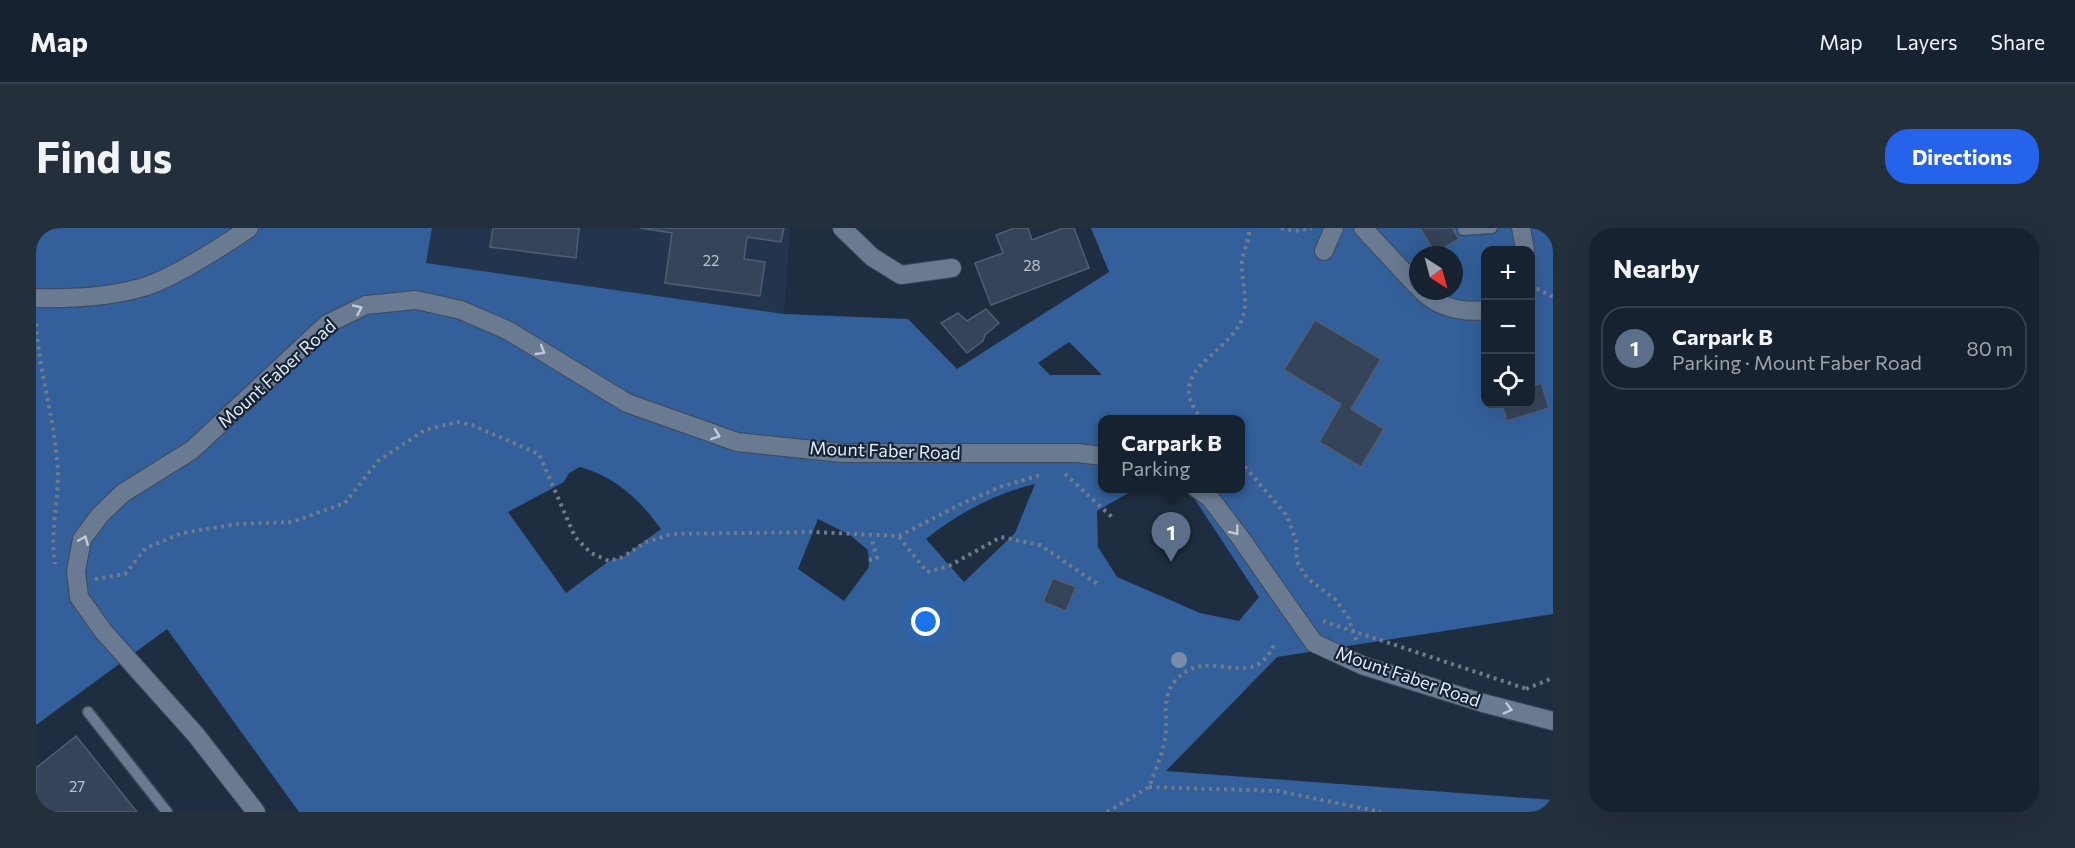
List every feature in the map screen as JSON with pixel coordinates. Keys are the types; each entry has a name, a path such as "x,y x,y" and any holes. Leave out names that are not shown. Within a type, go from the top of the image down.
{"street":[{"path":"36,298 77,299 147,286 224,245 249,228"},
{"path":"842,228 872,257 901,275 952,268"},
{"path":"1324,251 1335,228"},
{"path":"1364,228 1409,277"},
{"path":"1521,228 1524,246"},
{"name":"Mount Faber Road","path":"256,812 196,735 103,631 79,597 76,571 82,539 100,515 123,493 192,450 327,324 366,305 416,300 461,310 509,331 627,403 737,442 842,453 1077,453 1098,456"},
{"path":"1433,300 1450,309 1470,312 1481,311"},
{"name":"Mount Faber Road","path":"1202,493 1210,498 1239,536 1314,643 1364,666 1483,703 1553,721"}],"lane":[{"path":"1463,230 1492,228"},
{"path":"87,712 167,812"}],"path":[{"path":"1199,415 1193,408 1189,386 1192,375 1235,331 1241,320 1245,302 1242,258 1249,228"},
{"path":"1281,228 1295,231 1312,228"},
{"path":"1535,288 1553,297"},
{"path":"36,324 39,363 50,404 58,462 58,498 51,543 55,564"},
{"path":"100,578 125,574 146,548 182,533 238,524 292,522 345,503 378,461 426,430 457,422 472,425 539,454 575,537 591,553 609,561 623,557 646,542 672,534 813,532 899,537 961,504 1000,487 1037,475 1047,475"},
{"path":"1245,467 1287,516 1296,541 1297,562 1307,579 1336,600 1348,617 1353,630"},
{"path":"1057,474 1067,474 1113,518"},
{"path":"868,560 877,558 871,537"},
{"path":"899,537 927,572 949,566 1001,537 1040,545 1099,585"},
{"path":"1320,619 1527,689 1553,678"},
{"path":"1149,788 1165,742 1166,697 1174,683 1185,671 1200,664 1246,669 1256,666 1264,660 1274,644"},
{"path":"1107,812 1149,788 1278,791 1381,812"}],"shaded area":[{"path":"36,228 432,228 426,263 784,314 908,319 957,369 1109,272 1091,228 1553,228 1553,614 1277,657 1166,771 1553,800 1553,812 299,812 167,629 36,725","holes":["1069,342 1102,375 1050,375 1038,363","1098,415 1245,415 1245,493 1191,493 1259,597 1239,621 1200,613 1117,577 1098,547 1097,511 1128,493 1098,493","580,467 616,483 645,508 661,529 623,557 609,561 566,593 508,512 564,482 569,473","1035,484 1015,533 964,582 926,539 964,513 1006,493","818,519 850,535 868,550 869,567 844,601 798,569"]},
{"path":"432,228 790,228 784,314 426,263"}],"building":[{"path":"493,228 579,228 576,258 490,247"},
{"path":"640,228 784,228 781,242 747,237 744,259 765,262 760,296 665,283 672,233"},
{"path":"1014,228 1028,228 1032,240 1063,228 1074,228 1089,268 991,305 975,263 1003,253 996,235"},
{"path":"1420,228 1452,228 1459,239 1447,246 1431,246"},
{"path":"986,309 999,323 985,335 983,341 967,353 941,323 958,313 967,321"},
{"path":"1315,320 1381,359 1351,409 1384,429 1361,467 1319,442 1341,404 1284,370"},
{"path":"1541,383 1549,408 1507,421 1503,408 1535,408 1535,385"},
{"path":"1053,578 1076,587 1066,611 1043,602"},
{"path":"76,736 137,812 40,812 36,806 36,768"}],"place":[{"name":"Carpark B","path":"1171,562"}]}
